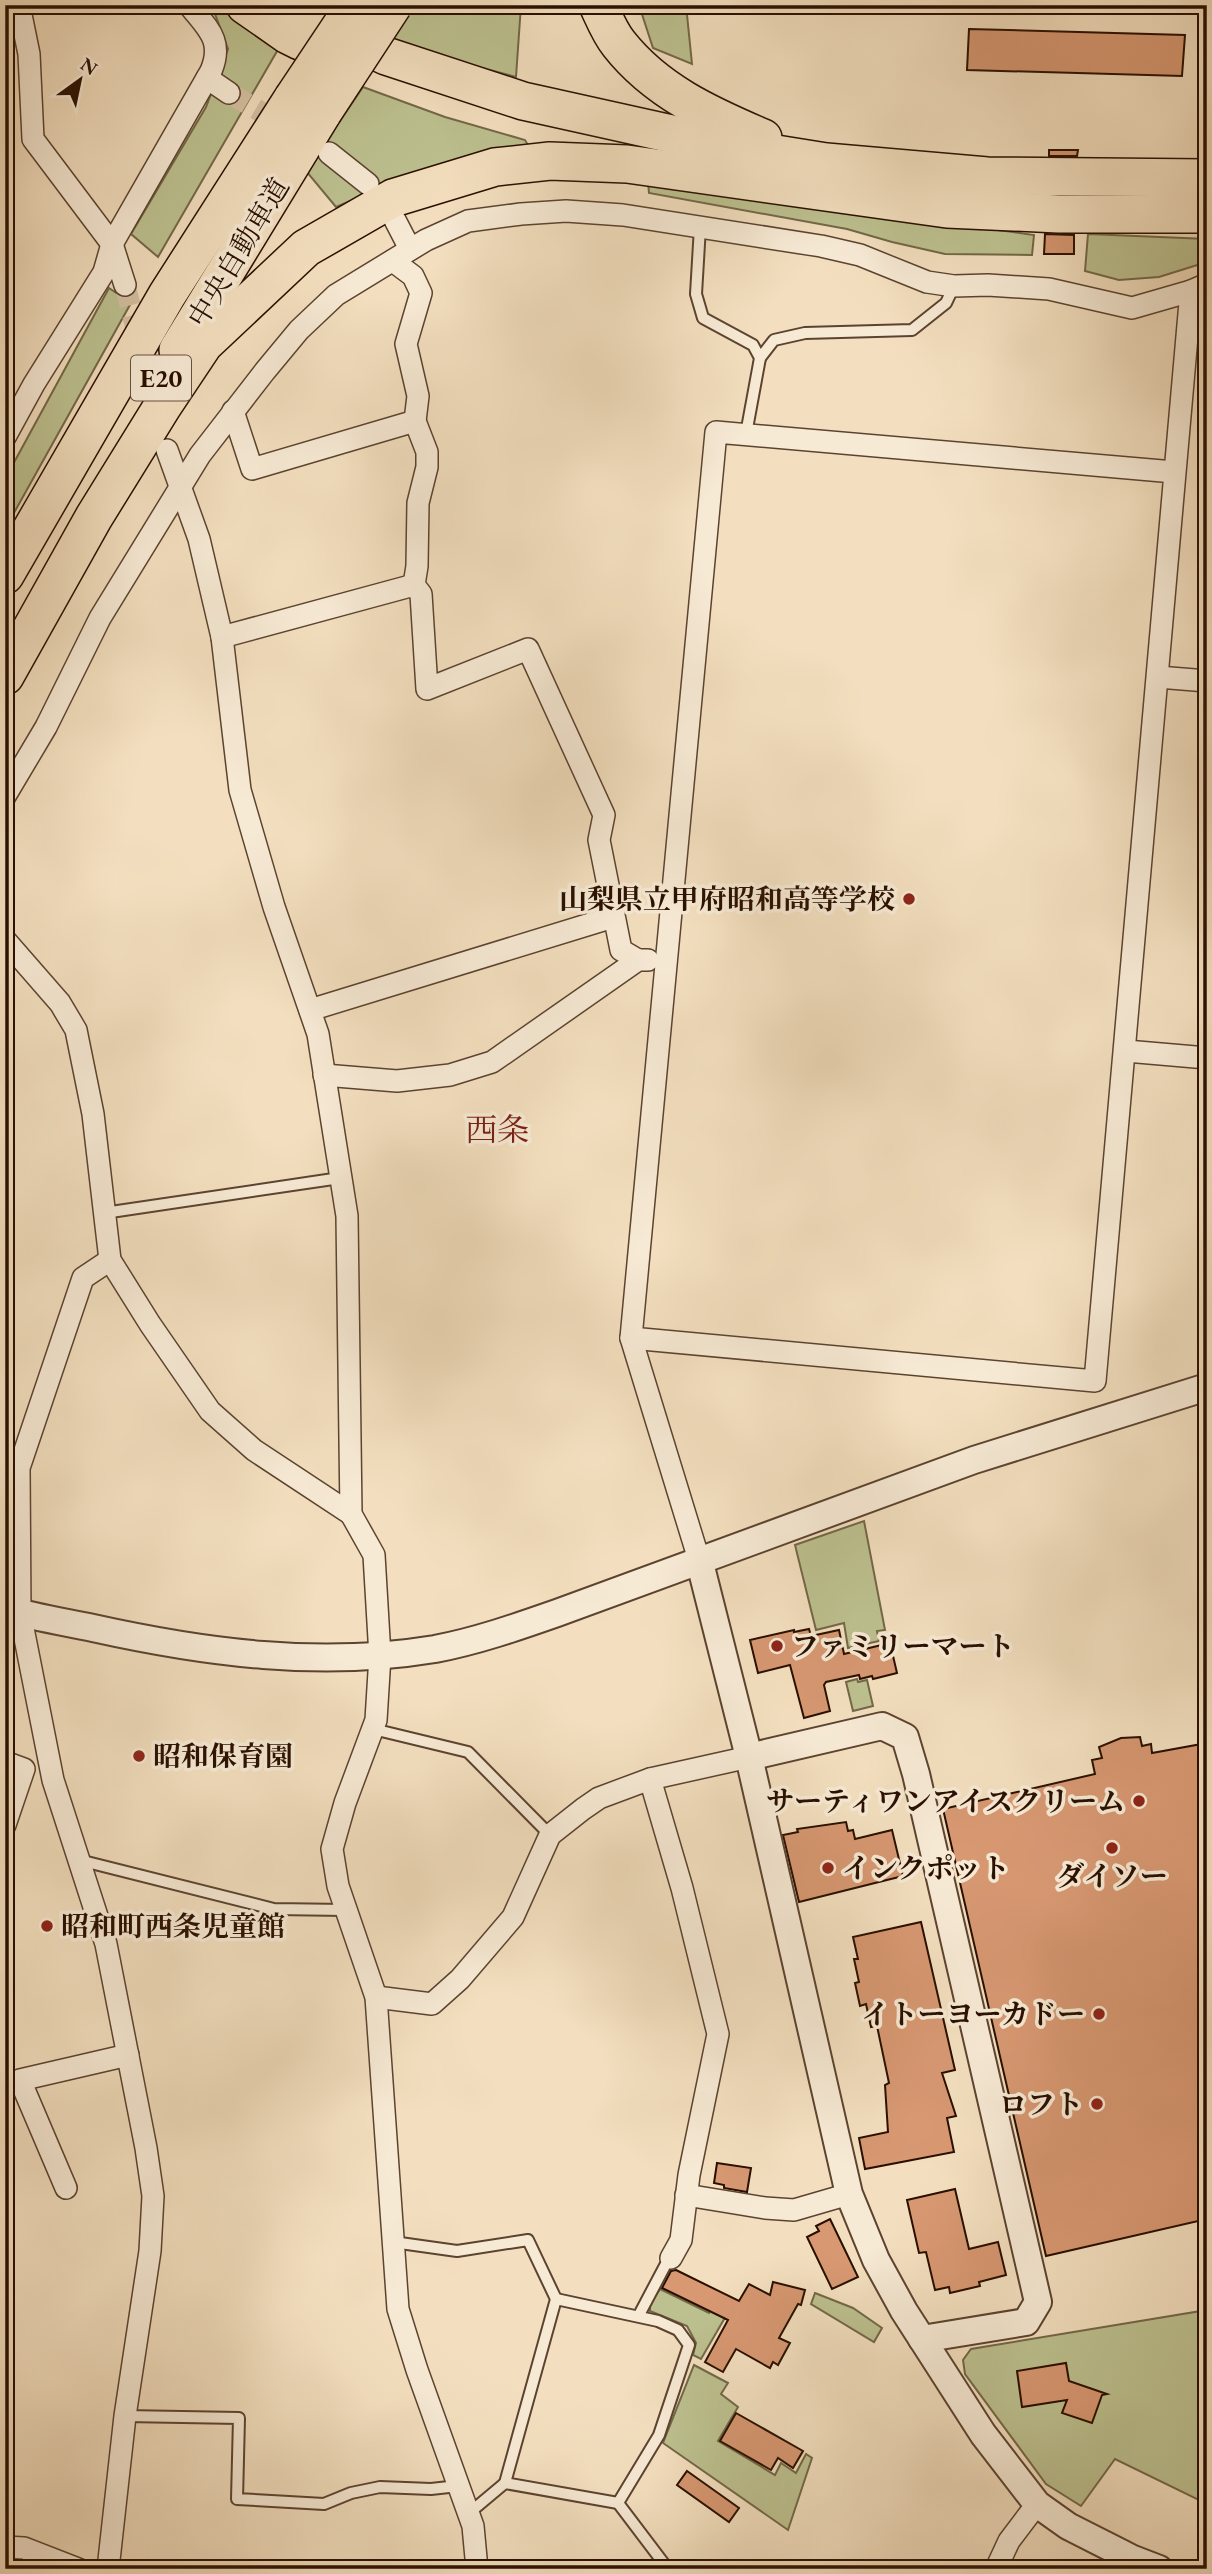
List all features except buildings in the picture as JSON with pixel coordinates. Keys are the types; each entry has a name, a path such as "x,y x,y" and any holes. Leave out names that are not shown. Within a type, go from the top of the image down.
{"highway":[{"path":"245,5 288,35 377,76 494,113 880,199"},
{"path":"281,5 296,15 386,56 523,102 726,146 826,162 987,176 1207,178"},
{"path":"297,100 326,5"},
{"name":"中央自動車道","path":"5,648 122,441 297,100 355,5"},
{"name":"中央自動車道","path":"5,575 166,295 199,219 297,100 393,5"},
{"path":"598,5 617,42 644,72 673,94 720,120 826,162"},
{"path":"5,676 94,517 204,344 306,248 393,198 495,167 550,161 627,164 961,210 1059,214 1207,214"}],"street":[{"path":"19,5 29,54 33,139 111,244 125,285"},
{"path":"5,437 34,384 104,272 111,244 216,61 213,33 189,5"},
{"path":"207,78 229,93"},
{"path":"329,153 368,184"},
{"path":"5,796 46,727 100,618 200,455 233,411 308,321 336,295 401,255 468,221 566,211 623,215 821,246 860,255 927,282 954,286 1049,289 1132,308 1199,288 1174,472 1095,1381 631,1338"},
{"path":"395,220 401,255 421,293 406,344 418,396 415,421 427,452 427,467 418,503 414,585 421,594 427,689 528,649 604,815 599,840 621,950 638,960 665,960"},
{"path":"233,411 252,469 415,421"},
{"path":"1159,2569 1068,2526 1037,2504 983,2434 922,2339 876,2260 849,2194 749,1757 700,1563 631,1338 716,432 1174,472"},
{"path":"167,450 199,539 222,637 240,790 274,907 318,1034 347,1216 351,1514"},
{"path":"222,637 414,585"},
{"path":"1158,677 1207,681"},
{"path":"310,1010 613,918"},
{"path":"5,940 60,1003 76,1030 93,1114 110,1260 210,1411 254,1450 351,1514 374,1555 380,1656 376,1720 345,1802 332,1849 338,1886 376,1997 398,2309 473,2526 477,2569"},
{"path":"324,1074 397,1081 450,1075 492,1062 638,960"},
{"path":"1125,1051 1207,1058"},
{"path":"108,2569 125,2416 150,2251 153,2196 106,1944 53,1780 13,1611 12,1482 83,1278 110,1260"},
{"path":"13,1611 156,1642 240,1655 309,1658 380,1656 436,1648 497,1634 700,1563 974,1460 1207,1387"},
{"path":"376,1997 432,2004 460,1979 513,1917 550,1835 599,1798 650,1779 882,1726 905,1737 916,1774 1038,2302 1027,2322 922,2339"},
{"path":"5,1762 24,1769 5,1825"},
{"path":"650,1779 682,1888 718,2034 686,2195 681,2240 671,2258"},
{"path":"66,2188 20,2080 128,2055"},
{"path":"686,2195 794,2210 849,2194"},
{"path":"996,2569 1009,2541 1037,2504"},
{"path":"5,2547 24,2548 78,2569"}],"lane":[{"path":"700,227 696,294 703,318 752,345 760,358"},
{"path":"746,434 760,358 774,341 805,333 912,330 946,303 954,286"},
{"path":"104,1213 341,1178"},
{"path":"373,1729 468,1752 550,1835"},
{"path":"79,1860 274,1909 346,1910"},
{"path":"393,2242 457,2251 528,2240 556,2299 505,2483 468,2514"},
{"path":"639,2315 671,2258"},
{"path":"556,2299 639,2315 678,2330 689,2345 659,2435 618,2503"},
{"path":"125,2416 239,2418 237,2499 324,2504 351,2493 380,2487 432,2489 458,2486"},
{"path":"505,2483 618,2503 668,2569"}],"green space":[{"path":"205,5 221,5 280,46 158,257 131,234 206,107 228,49 215,14"},
{"path":"413,5 521,5 516,77 388,43"},
{"path":"639,5 686,5 692,64 653,48"},
{"path":"363,87 445,117 525,140 531,150 426,169 336,207 306,171"},
{"path":"648,182 1034,235 1032,255 945,254 847,229 649,193"},
{"path":"1088,234 1207,239 1207,262 1159,277 1119,280 1085,271"},
{"path":"109,288 131,303 5,529 5,479"},
{"path":"864,1521 885,1630 877,1631 879,1641 848,1648 844,1623 816,1630 795,1545"},
{"path":"857,1679 858,1682 867,1680 873,1706 853,1711 846,1682"},
{"path":"660,2289 709,2313 716,2301 730,2309 701,2359 693,2355 696,2343 687,2326 650,2311 650,2304"},
{"path":"815,2293 853,2308 882,2328 874,2342 811,2304"},
{"path":"1207,2310 1207,2504 1115,2459 1081,2506 1046,2484 965,2374 963,2360 971,2349"},
{"path":"694,2365 728,2383 721,2394 738,2407 718,2441 775,2475 781,2463 796,2473 806,2454 812,2458 788,2530 663,2443"}],"tunnel":[{"path":"229,93 285,126"},
{"path":"125,285 158,415"}],"place":[{"name":"山梨県立甲府昭和高等学校","path":"909,899"},
{"name":"ファミリーマート","path":"777,1646"},
{"name":"昭和保育園","path":"139,1756"},
{"name":"サーティワンアイスクリーム","path":"1139,1801"},
{"name":"ダイソー","path":"1112,1848"},
{"name":"インクポット","path":"828,1868"},
{"name":"昭和町西条児童館","path":"47,1926"},
{"name":"イトーヨーカドー","path":"1099,2014"},
{"name":"ロフト","path":"1097,2104"}],"district":[{"name":"西条","path":"497,1130"}]}
